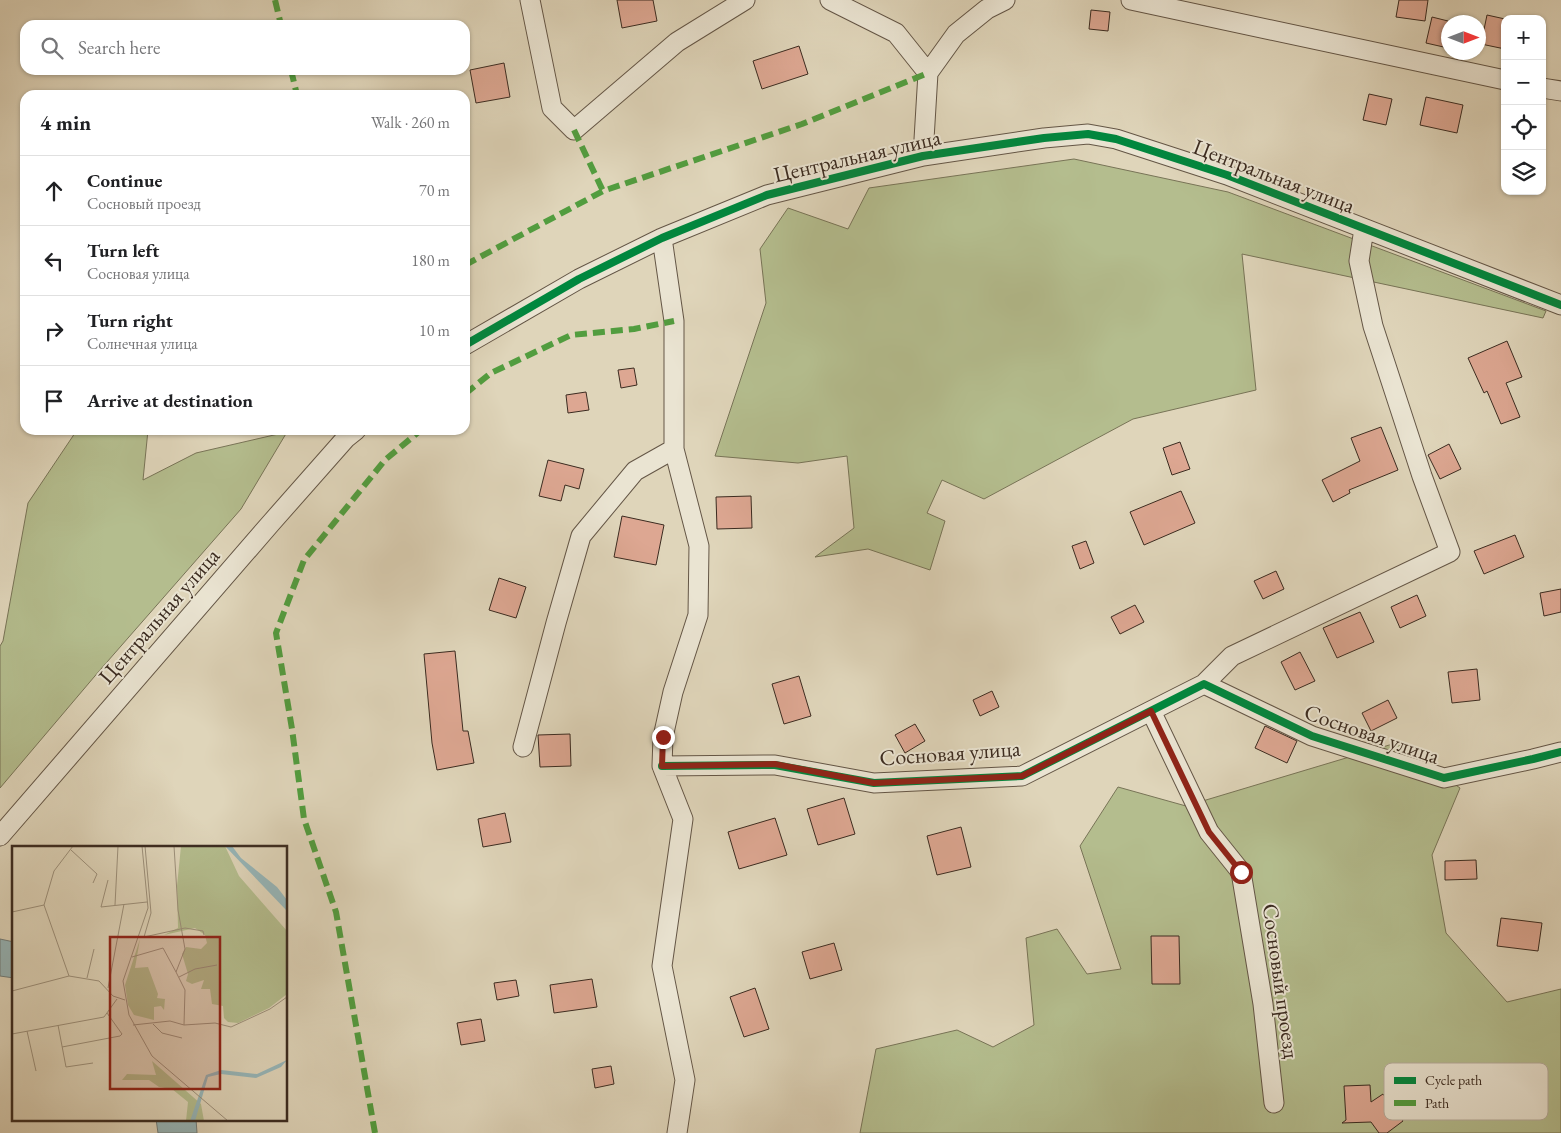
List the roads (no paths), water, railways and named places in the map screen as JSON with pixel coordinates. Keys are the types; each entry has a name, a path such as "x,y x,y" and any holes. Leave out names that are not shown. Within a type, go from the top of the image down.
{"street":[{"path":"530,0 552,108 574,130 677,42 745,0"},
{"path":"830,0 896,33 928,73 956,34 987,9 1005,0"},
{"path":"1131,0 1501,79"},
{"name":"Центральная улица","path":"923,156 928,73"},
{"path":"1546,89 1561,91"},
{"name":"Центральная улица","path":"470,342 579,279 662,238 767,196 923,156 1044,138 1088,134 1116,139 1227,175 1561,305"},
{"path":"1204,684 1232,656 1450,552 1422,476 1373,326 1359,261 1364,229"},
{"path":"662,238 674,321 674,449 699,546 698,615 673,692 663,737 662,766 683,819 662,966 685,1080 677,1133"},
{"name":"Центральная улица","path":"0,836 271,522 350,435"},
{"path":"523,747 556,623 582,536 635,471 674,449"},
{"name":"Сосновая улица","path":"662,766 775,764 874,783 1022,776 1204,684 1312,736 1444,778 1561,752"},
{"name":"Сосновый проезд","path":"1151,711 1209,832 1241,872 1263,1004 1274,1103"}],"water":[{"path":"0,939 12,942 12,978 0,976"},
{"path":"156,1120 196,1120 197,1133 158,1133"}]}
